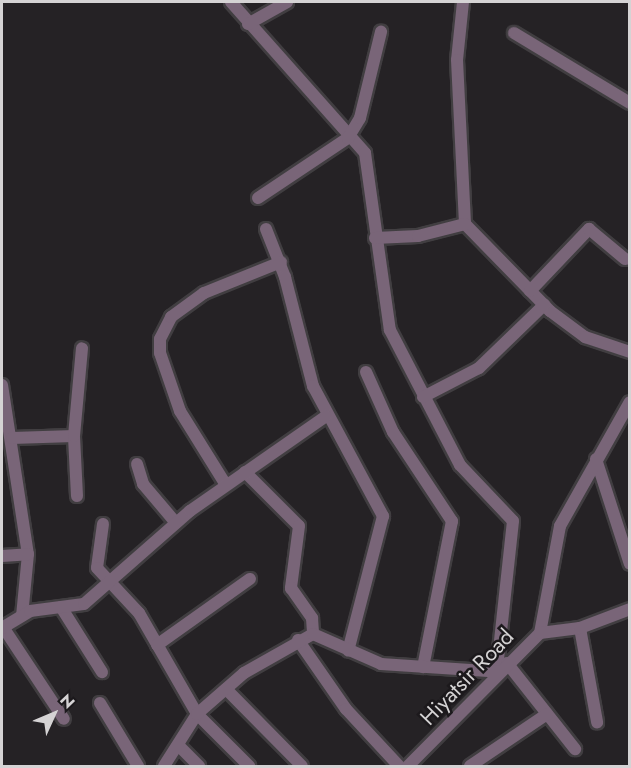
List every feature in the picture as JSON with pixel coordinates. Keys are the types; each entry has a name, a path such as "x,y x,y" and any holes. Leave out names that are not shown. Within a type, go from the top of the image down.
{"street":[{"path":"231,2 248,24 365,153 375,238 390,330 460,465 513,521 501,668"},
{"path":"248,24 287,2"},
{"path":"463,2 457,60 465,224 544,305 585,337 630,352"},
{"path":"258,198 351,140 360,118 381,32"},
{"path":"514,33 630,103"},
{"path":"375,238 418,236 465,224"},
{"path":"266,229 280,262 313,386 326,416 383,516 348,651"},
{"path":"530,291 589,229 625,259"},
{"path":"226,485 180,411 160,353 160,339 171,318 204,293 280,262"},
{"path":"423,397 492,357 544,305"},
{"path":"77,496 74,435 82,348"},
{"path":"366,372 393,432 452,521 423,667"},
{"path":"2,385 12,438 28,554 22,616"},
{"path":"540,633 560,526 630,402"},
{"path":"64,719 2,628 22,616 84,604 176,523 226,485 326,416"},
{"path":"12,438 74,435"},
{"path":"596,459 630,564"},
{"path":"137,464 143,484 176,523"},
{"path":"245,472 299,526 291,588 312,618 314,634"},
{"path":"103,524 95,560 110,581 139,613 196,714 249,766"},
{"path":"2,556 28,554"},
{"path":"157,645 250,579"},
{"path":"61,608 102,672"},
{"name":"Hiyatsir Road","path":"408,766 501,668 540,633 580,628 630,609"},
{"path":"580,628 597,722"},
{"path":"164,766 196,714 226,688 298,640 314,634 381,664 501,668 547,714 575,749"},
{"path":"298,640 346,709 399,766"},
{"path":"226,688 302,766"},
{"path":"100,703 138,766"},
{"path":"470,766 547,714"},
{"path":"178,745 200,766"}]}
